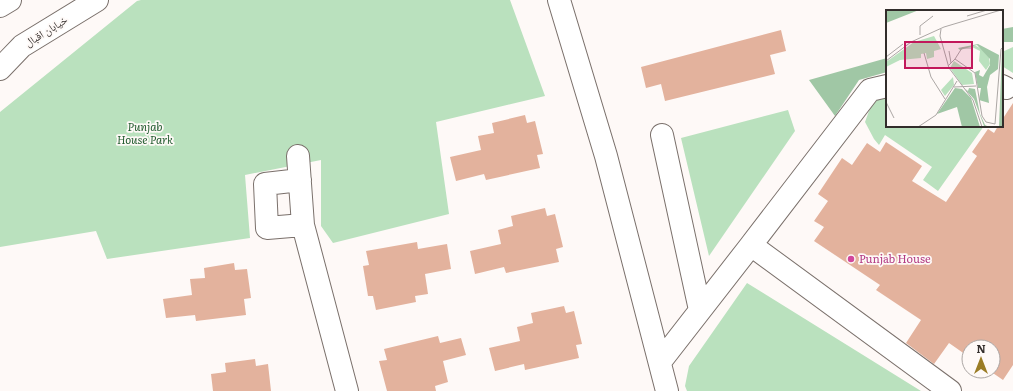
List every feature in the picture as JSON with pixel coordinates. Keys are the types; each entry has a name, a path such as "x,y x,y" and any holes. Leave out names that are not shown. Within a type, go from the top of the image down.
{"street":[{"path":"0,6 10,0"},
{"name":"خیابان اقبال","path":"0,69 22,46 97,0"},
{"path":"559,0 606,156 667,391"},
{"path":"660,362 870,90 886,86"},
{"path":"662,135 700,310"},
{"path":"298,156 303,225 347,391"},
{"path":"300,180 265,184 267,228 303,225"},
{"path":"751,245 950,391"}],"green space":[{"name":"Punjab House Park","path":"510,0 545,96 436,122 449,214 333,243 321,226 321,160 245,175 250,238 107,259 96,231 0,247 0,112 137,1"},
{"path":"1013,27 1013,42 1003,42 1003,29"},
{"path":"1013,47 1013,73 1003,67 1003,52"},
{"path":"886,58 886,72 859,80 835,116 809,80"},
{"path":"886,96 886,127 983,127 938,191 923,180 932,167 885,135 879,145 874,139 865,122 873,100"},
{"path":"788,110 795,131 709,256 681,138"},
{"path":"747,283 921,391 687,391 685,386 689,366"}],"building":[{"path":"781,30 786,51 770,55 775,74 665,101 661,84 646,88 641,67"},
{"path":"1013,103 1013,365 1003,380 1001,379 1001,339 961,339 961,351 949,343 934,364 906,343 921,320 876,290 880,285 814,241 824,227 814,221 828,201 818,194 842,158 852,165 867,143 880,152 886,142 922,166 912,181 946,202 977,156 972,152 988,129 994,133 997,127 1003,127 1003,118"},
{"path":"525,115 527,123 535,121 543,154 537,155 540,168 486,180 484,174 456,181 450,157 481,150 478,136 494,133 492,123"},
{"path":"545,208 547,216 555,214 563,247 556,249 559,262 506,273 504,267 475,274 470,251 501,244 498,230 513,226 511,216"},
{"path":"417,242 418,249 447,244 451,269 425,274 428,294 415,296 416,302 376,310 373,296 368,296 363,266 369,265 366,251"},
{"path":"234,263 235,270 247,269 251,298 244,299 246,315 196,321 195,315 166,318 163,299 192,295 190,279 205,278 204,268"},
{"path":"564,306 566,313 574,311 582,344 576,345 579,358 525,370 524,364 495,371 489,348 520,341 517,327 533,323 531,313"},
{"path":"438,336 440,343 461,338 466,355 443,361 448,382 435,386 436,391 387,391 379,361 387,360 384,349"},
{"path":"255,359 256,366 268,364 271,391 213,391 211,374 226,372 225,363"}],"place":[{"name":"Punjab House","path":"851,259"}]}
